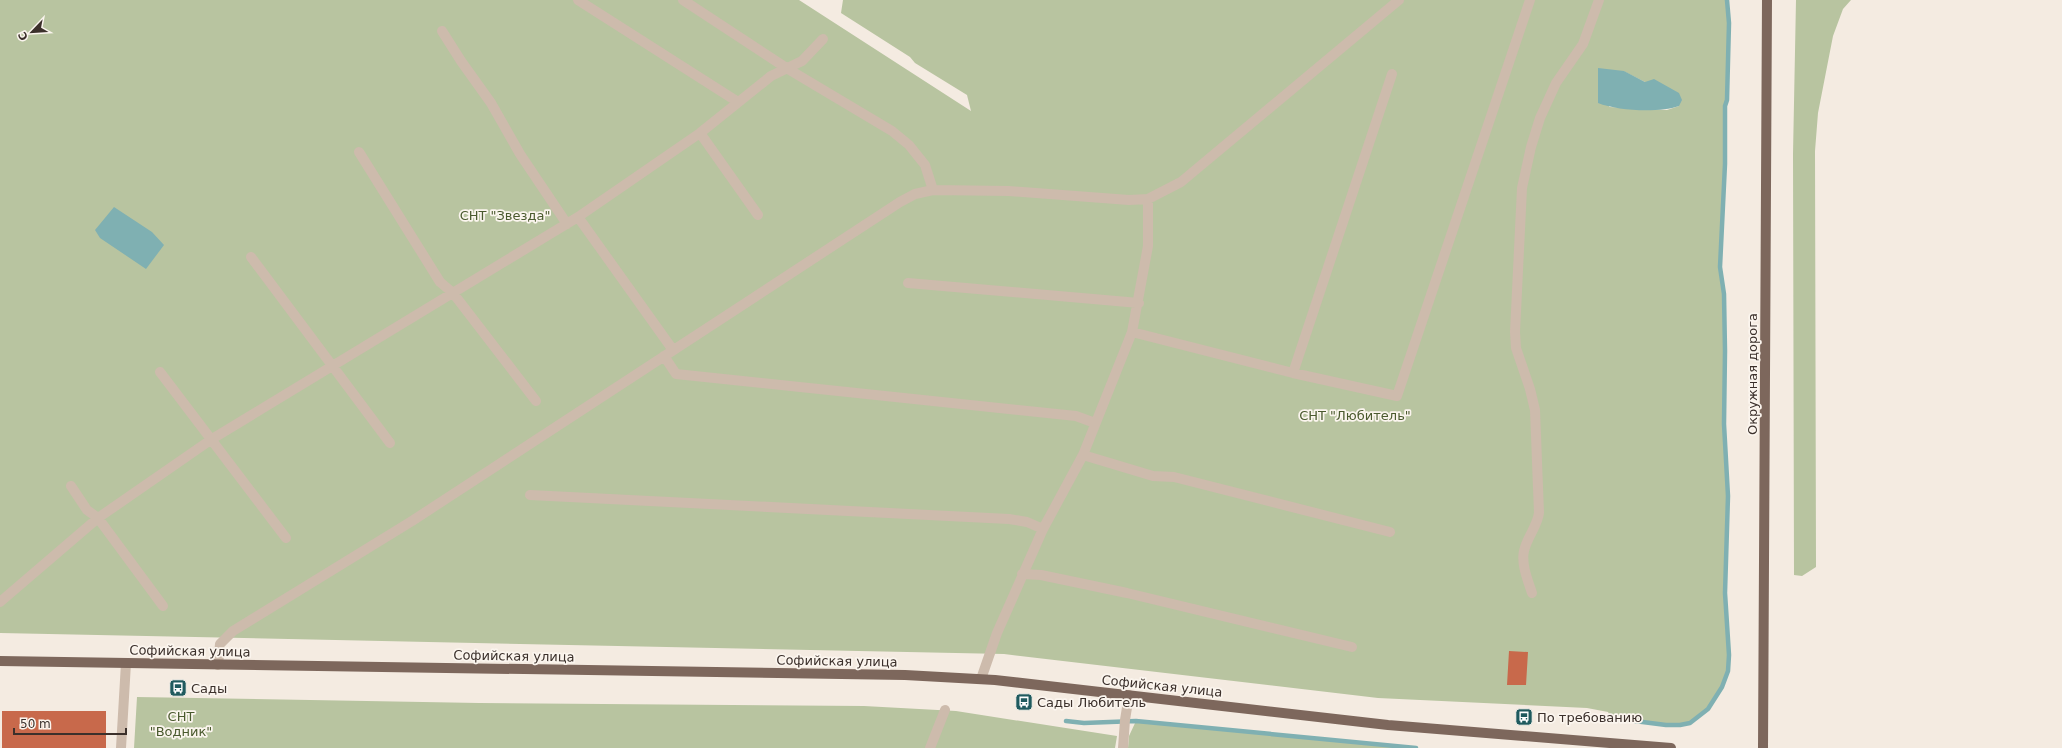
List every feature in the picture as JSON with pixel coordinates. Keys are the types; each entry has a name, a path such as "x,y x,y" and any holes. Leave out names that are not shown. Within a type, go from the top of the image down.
{"main road":[{"name":"Окружная дорога","path":"1763,748 1767,0"},
{"name":"Софийская улица","path":"0,661 905,674 981,679 1388,725 1671,748"}],"lane":[{"path":"578,0 738,102"},
{"path":"683,0 788,69 892,131 909,145 925,165 933,190"},
{"path":"218,665 220,644 233,631 412,521 900,202 915,194 933,190 1009,191 1129,200 1148,199 1180,182 1399,0"},
{"path":"1132,332 1294,373 1397,396 1530,0"},
{"path":"1532,593 1524,563 1524,551 1537,524 1539,513 1535,410 1530,388 1516,348 1515,332 1522,188 1540,118 1562,72 1583,44 1599,0"},
{"path":"442,31 491,103 520,154 567,224"},
{"path":"0,602 98,518 212,439 578,217 700,133 771,76 802,61 823,39"},
{"path":"1294,373 1392,74"},
{"path":"700,133 758,215"},
{"path":"359,152 440,282 453,293 536,401"},
{"path":"981,679 997,633 1022,574 1043,529 1083,455 1132,332 1139,303 1148,246 1148,199"},
{"path":"578,217 669,353 676,374 1076,416 1095,423"},
{"path":"251,257 390,443"},
{"path":"908,283 1139,303"},
{"path":"160,372 286,538"},
{"path":"1083,455 1153,476 1174,477 1390,532"},
{"path":"71,486 87,510 98,518 163,606"},
{"path":"530,495 1009,519 1027,522 1043,529"},
{"path":"1022,574 1041,575 1127,593 1352,646"},
{"path":"121,748 126,663"},
{"path":"1123,748 1129,695"},
{"path":"930,748 945,710"}],"green space":[{"path":"0,0 799,0 971,111 967,95 915,63 910,57 841,13 843,0 1727,0 1729,23 1727,100 1725,107 1725,164 1720,267 1724,294 1724,424 1728,496 1725,593 1729,655 1728,671 1722,687 1708,709 1690,723 1666,725 1611,718 1608,712 1587,708 1378,698 1004,654 0,633","holes":["1623,71 1645,82 1679,106 1667,110 1609,107"]},
{"path":"1796,0 1851,0 1843,9 1833,36 1818,113 1815,151 1816,567 1802,576 1794,575 1793,154"},
{"name":"СНТ \"Водник\"","path":"137,697 479,703 864,706 956,711 1117,736 1115,748 134,748"},
{"path":"1136,721 1416,748 1128,748 1129,736"}],"water":[{"path":"1598,68 1624,71 1645,82 1654,79 1679,93 1682,100 1679,106 1661,110 1616,108 1598,103"},
{"path":"114,207 152,232 164,245 146,269 100,238 95,230"}],"building":[{"path":"1509,651 1528,652 1526,685 1507,685"},
{"path":"2,711 106,711 106,748 2,748"}],"waterway":[{"path":"1611,718 1666,725 1690,723 1708,709 1722,687 1728,671 1729,655 1725,593 1728,496 1724,424 1724,294 1720,267 1725,164 1725,106 1727,100 1729,23 1727,0"},
{"path":"1066,721 1084,723 1136,721 1416,748"}],"place":[{"name":"Сады","path":"178,688"},
{"name":"Сады Любитель","path":"1024,702"},
{"name":"По требованию","path":"1524,717"}],"park label":[{"name":"СНТ \"Звезда\"","path":"505,215"},
{"name":"СНТ \"Любитель\"","path":"1355,415"}]}
